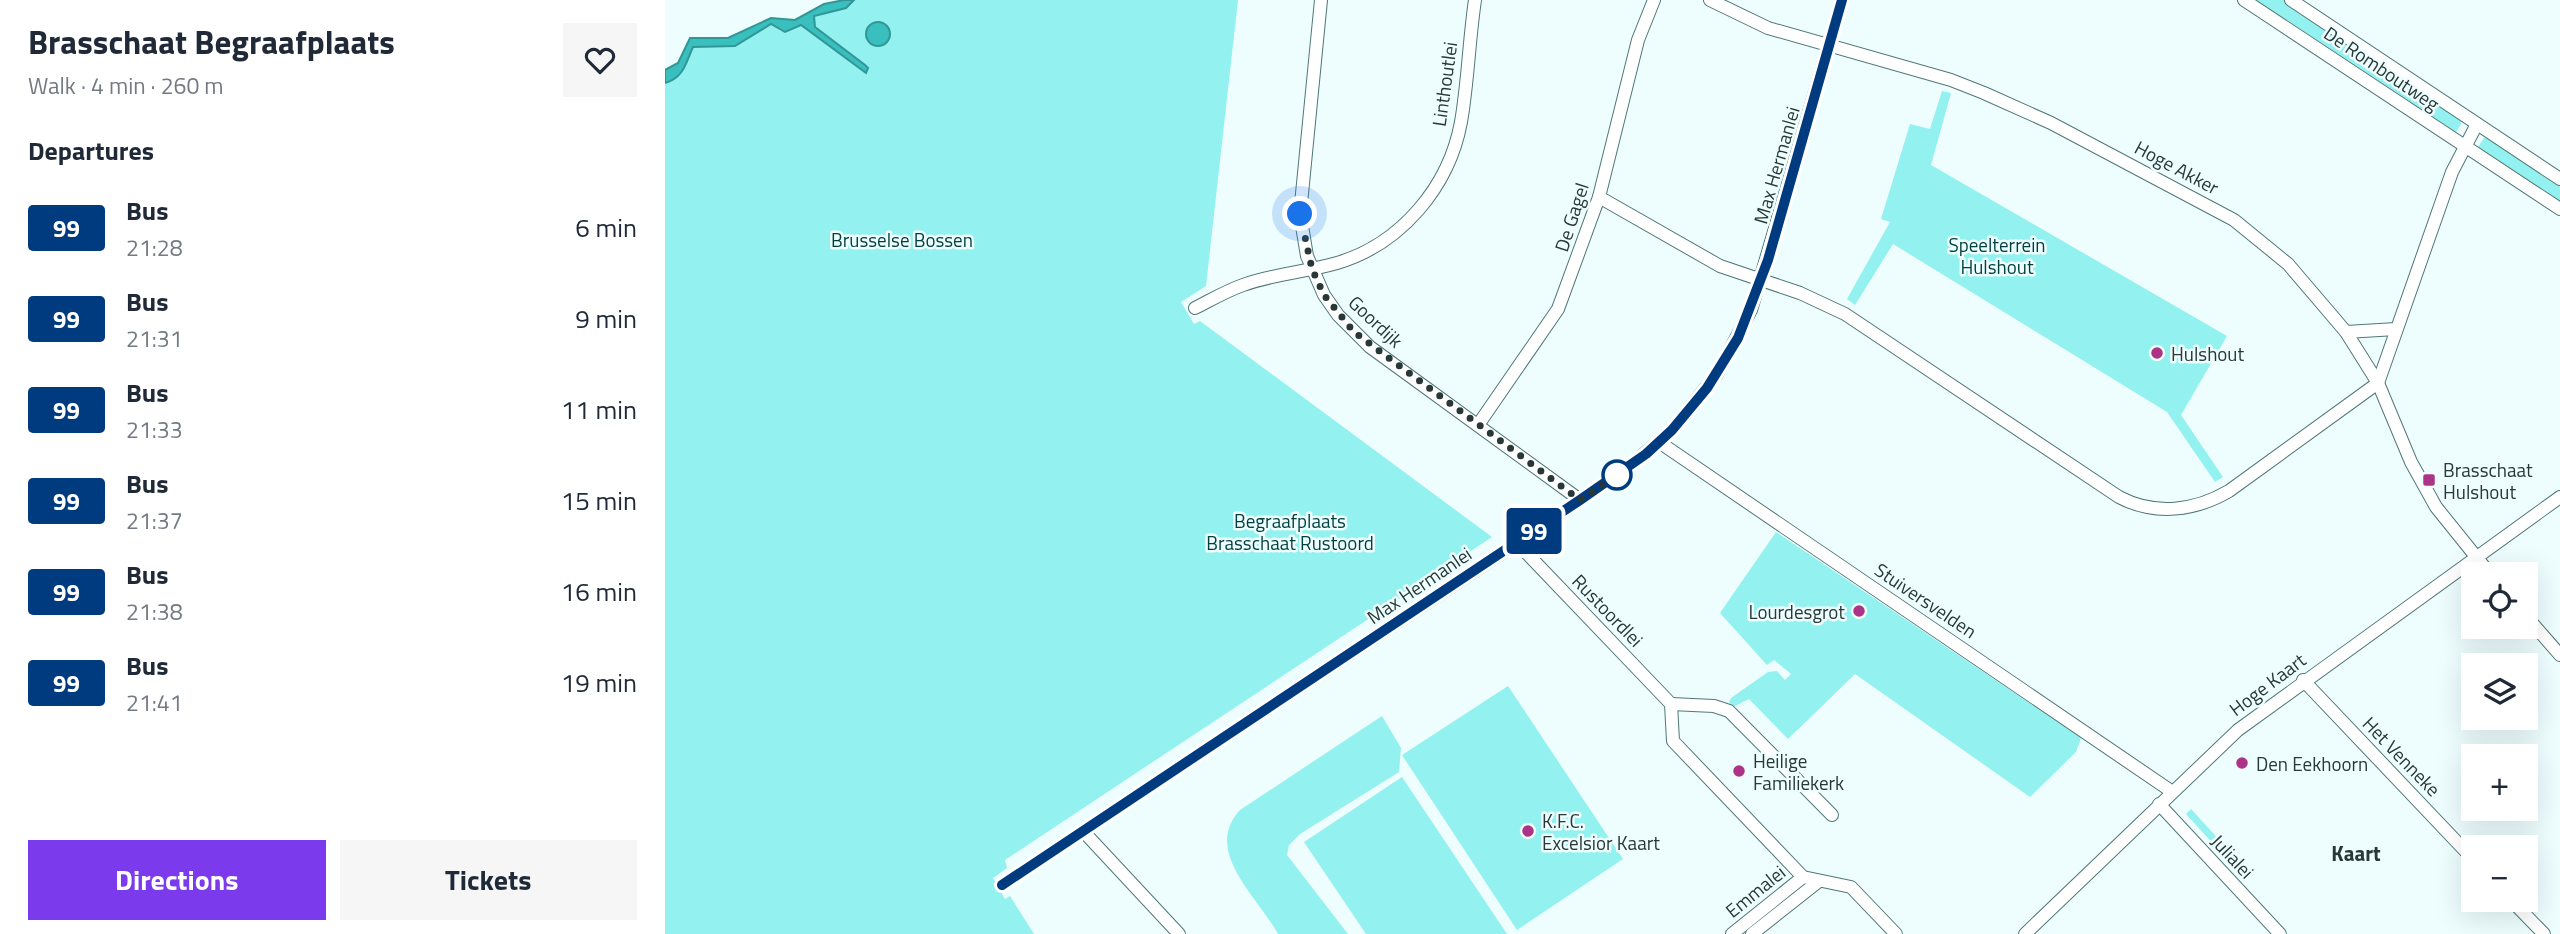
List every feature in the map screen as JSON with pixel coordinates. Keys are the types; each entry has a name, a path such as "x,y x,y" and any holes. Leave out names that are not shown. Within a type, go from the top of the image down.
{"street":[{"name":"Goordijk","path":"1321,0 1300,190 1303,236 1312,269 1324,295 1354,332 1580,500"},
{"name":"Linthoutlei","path":"1195,308 1245,284 1338,263 1377,245 1411,219 1447,166 1461,122 1475,0"},
{"name":"De Gagel","path":"1478,425 1558,309 1599,197 1638,40 1654,0"},
{"name":"Hoge Akker","path":"1710,0 1768,28 1951,80 1984,93 2051,123 2234,220 2288,264 2346,332 2378,383 2421,482 2441,514 2480,562"},
{"name":"Max Hermanlei","path":"1002,885 1580,500 1659,442 1684,417 1717,374 1746,322 1761,281 1831,46 1842,0"},
{"name":"De Romboutweg","path":"2244,0 2560,209"},
{"name":"De Romboutweg","path":"2291,0 2560,179"},
{"path":"1599,197 1701,257 1737,274 1826,304 1845,314 2119,496 2150,508 2172,509 2212,501 2378,383 2463,145 2477,124"},
{"path":"2346,332 2396,329"},
{"name":"Stuiversvelden","path":"1659,442 2171,791"},
{"name":"Hoge Kaart","path":"2025,934 2171,791 2238,730 2303,680 2560,497"},
{"name":"Rustoordlei","path":"1517,543 1671,704"},
{"path":"2538,630 2560,655"},
{"name":"Het Venneke","path":"2303,680 2461,846"},
{"path":"1832,815 1729,711 1714,706 1671,704 1673,741 1803,877 1836,881 1851,887 1896,934"},
{"name":"Julialei","path":"2159,804 2280,934"},
{"path":"1083,831 1179,934"},
{"name":"Emmalei","path":"1732,934 1803,877"},
{"name":"Emmalei","path":"1752,934 1819,881"},
{"path":"2523,912 2544,934"}],"green space":[{"name":"Brusselse Bossen","path":"854,0 1238,0 1206,286 1181,302 1194,324 1200,321 1492,537 1005,860 1007,868 993,878 1005,899 1010,896 1034,934 665,934 665,83 681,72 695,46 735,46 768,25 774,24 781,31 821,13 846,8"},
{"path":"2256,0 2284,0 2461,118 2456,132"},
{"name":"Speelterrein Hulshout","path":"1942,91 1951,93 1931,165 2227,336 2181,415 2223,477 2215,482 2167,412 1893,244 1855,305 1847,299 1890,222 1881,219 1910,124 1930,129"},
{"path":"2490,137 2560,183 2560,202 2478,147 2484,138"},
{"path":"1776,532 2081,738 2076,752 2030,797 1855,674 1788,739 1749,699 1733,707 1729,702 1731,698 1768,672 1777,671 1785,680 1791,674 1774,660 1767,665 1720,613"},
{"name":"K.F.C. Excelsior Kaart","path":"1508,686 1623,859 1517,930 1402,755"},
{"path":"1382,716 1401,748 1399,772 1300,834 1289,845 1287,855 1348,934 1278,934 1237,874 1227,841 1230,826 1240,810"},
{"path":"1402,777 1507,934 1366,934 1304,842"},
{"path":"2191,809 2222,843 2217,848 2186,814"}],"shaded area":[{"path":"854,0 846,8 814,16 815,27 865,65 868,68 866,73 801,25 785,32 771,24 735,46 693,47 680,73 665,83 665,70 678,63 690,38 728,38 771,18 795,20 824,4"},
{"path":"878,22 887,25 890,34 887,43 878,46 869,43 866,34 869,25"}],"bus line":[{"name":"99","path":"1002,885 1616,476 1672,430 1717,374 1751,310 1835,34 1842,0"}],"place":[{"name":"Hulshout","path":"2157,353"},
{"name":"Brasschaat Hulshout","path":"2429,480"},
{"name":"Lourdesgrot","path":"1859,611"},
{"name":"Den Eekhoorn","path":"2242,763"},
{"name":"Heilige Familiekerk","path":"1739,771"},
{"name":"K.F.C. Excelsior Kaart","path":"1528,831"}],"district":[{"name":"Kaart","path":"2356,853"}],"route":[{"path":"1300,214 1307,256 1324,295 1338,315 1370,347 1580,500 1617,475"}],"park label":[{"name":"Begraafplaats Brasschaat Rustoord","path":"1290,531"}]}
